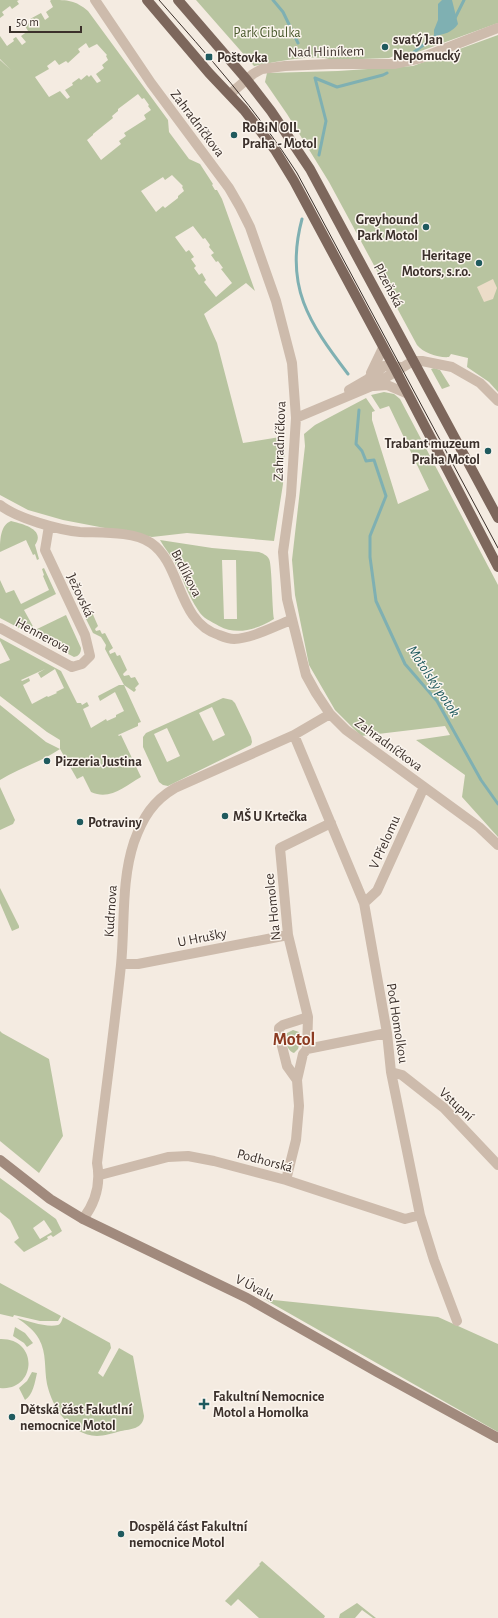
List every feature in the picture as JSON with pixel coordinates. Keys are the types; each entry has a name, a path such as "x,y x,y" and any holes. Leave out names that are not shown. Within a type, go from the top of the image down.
{"main road":[{"path":"147,0 261,131 294,181 384,348 397,368 408,394 498,567"},
{"name":"Plzeňská","path":"178,0 247,80 271,111 310,169 498,518"}],"street":[{"name":"Zahradníčkova","path":"95,0 151,84 229,188 250,227 276,301 286,334 292,363 296,418 291,495 283,552 287,599 291,620 306,675 330,714 346,730 479,827 498,846"},
{"name":"Nad Hliníkem","path":"230,94 262,68 285,66 394,64 422,58 498,28"},
{"path":"370,382 384,348"},
{"path":"296,418 316,410 370,382 384,366 397,368 413,361 452,366 480,383 498,401"},
{"path":"370,382 408,394"},
{"name":"Brdlíkova","path":"1,508 49,526 78,532 127,535 150,542 165,558 182,595 196,620 205,628 217,635 233,639 257,634 291,620"},
{"name":"Ježovská","path":"49,526 45,550 85,635 90,656 82,664 72,667"},
{"name":"Hennerova","path":"0,628 72,667"},
{"name":"Kudrnova","path":"83,1219 94,1202 100,1175 97,1163 121,964 126,883 134,843 145,815 162,796 175,788 294,735 330,714"},
{"name":"Pod Homolkou","path":"294,735 364,904 391,1072 420,1215 434,1260 457,1321"},
{"name":"V Přelomu","path":"364,904 377,891 424,787"},
{"name":"Na Homolce","path":"286,1180 296,1140 299,1106 297,1080 303,1054 307,1049 308,1017 288,935 280,848 331,823"},
{"name":"U Hrušky","path":"121,964 138,964 288,935"},
{"name":"Na Homolce","path":"297,1080 287,1066 279,1034 279,1028 282,1025 308,1017"},
{"path":"307,1049 386,1034"},
{"name":"Vstupní","path":"391,1072 402,1075 444,1108 498,1165"},
{"name":"Podhorská","path":"100,1175 168,1157 188,1156 214,1161 286,1180 405,1219 420,1215"},
{"name":"V Úvalu","path":"0,1160 50,1199 83,1219 246,1298 498,1438"}],"green space":[{"path":"0,0 19,0 17,1 19,4 12,9 10,6 2,12 4,15 0,18"},
{"name":"Park Cibulka","path":"196,0 498,0 498,23 418,52 401,53 389,58 333,60 315,57 283,60 254,66"},
{"path":"50,1 71,1 88,11 168,120 169,132 189,159 200,164 222,199 255,291 246,283 204,314 217,343 243,443 280,437 285,443 283,484 274,541 187,533 152,537 63,520 28,510 0,495 0,60 11,70 0,59 0,36 7,46 14,41 13,39 16,37 22,45 26,42 21,36 28,31 25,26 32,21 30,19 41,13 45,20 49,17 46,12 53,7","holes":["86,43 89,48 97,44 107,55 108,60 102,65 104,68 96,74 101,81 97,83 91,75 89,77 87,75 81,80 79,78 72,83 73,85 65,90 70,97 67,99 60,91 49,97 35,77 49,69 47,66 55,60 59,65 66,61 68,63 80,52 78,49","138,94 142,99 144,98 151,110 144,115 146,119 124,133 126,136 119,141 121,144 101,160 87,140 113,118 112,116 118,111 118,109","172,175 183,186 184,191 178,196 178,198 165,208 163,206 156,212 141,191 163,177 165,180","193,226 203,239 205,238 210,245 209,247 214,253 211,255 216,262 218,261 223,268 221,269 232,283 216,297 204,282 206,280 202,273 199,275 194,268 196,266 191,259 194,257 189,250 186,252 175,237"]},
{"name":"Greyhound Park Motol","path":"498,35 498,392 489,382 467,367 468,358 451,354 449,357 436,356 427,353 417,345 329,182 287,114 265,82 267,73 338,71 413,66"},
{"path":"434,368 440,370 450,386 442,389 431,369"},
{"path":"384,392 394,394 400,399 498,585 498,837 462,797 465,775 416,740 450,735 445,726 361,736 335,710 309,665 295,595 292,560 305,446 304,434 315,425 366,398 375,411 372,412 372,420 398,504 429,490 389,406 380,409 371,395"},
{"path":"11,521 31,528 35,531 38,539 35,545 39,559 37,560 35,554 33,555 26,540 0,552 3,530 7,523"},
{"path":"160,540 212,548 259,552 266,555 270,562 274,619 261,626 240,631 226,629 207,620 194,605 172,557","holes":["222,560 236,560 237,619 224,619"]},
{"path":"44,568 56,594 24,610 35,630 66,615 81,648 81,651 76,657 0,618 0,580 6,593 14,590 21,604 49,590 43,576 42,569"},
{"path":"86,608 88,612 91,610 98,626 95,629 96,631 100,630 102,634 105,633 113,648 109,651 110,654 115,652 117,656 120,655 127,670 123,674 124,676 129,675 131,678 135,677 139,684 135,688 136,690 134,692 124,685 105,649 106,645 101,637 93,633 81,609"},
{"path":"0,638 61,671 77,703 81,703 82,705 87,702 89,706 83,709 91,728 106,719 107,721 116,717 116,715 124,711 115,692 100,701 98,696 119,685 124,685 141,722 138,723 138,726 118,735 121,735 141,777 111,794 105,795 91,792 83,776 77,779 60,749 60,740 47,732 0,696 0,664 10,660 0,641","holes":["45,669 38,673 41,678 55,669 64,688 56,692 57,693 48,697 47,696 32,704 23,685 30,681 29,678 22,681 21,680"]},
{"path":"223,698 232,700 235,703 252,742 251,745 168,786 159,782 143,747 143,737 146,733","holes":["212,707 225,735 213,741 199,713","167,728 180,756 167,762 154,734"]},
{"path":"0,705 46,742 60,749 0,780"},
{"path":"0,787 15,820 13,824 0,830"},
{"path":"0,888 19,926 19,928 12,931 0,903"},
{"path":"293,1030 299,1032 302,1036 298,1049 294,1053 288,1048 286,1039 287,1033"},
{"path":"0,1031 49,1059 63,1136 39,1173 0,1141"},
{"path":"0,1178 56,1219 62,1231 53,1237 51,1235 47,1237 48,1239 24,1252 14,1242 19,1238 10,1220 0,1212","holes":["44,1220 52,1232 40,1239 33,1228"]},
{"path":"0,1283 61,1316 58,1321 40,1321 14,1315 13,1317 0,1314"},
{"path":"264,1299 438,1317 498,1344 498,1432"},
{"path":"63,1317 110,1343 111,1348 98,1373 103,1377 119,1348 133,1356 144,1416 139,1426 103,1436 97,1436 78,1431 58,1410 49,1393 42,1345 32,1330 17,1318 38,1324 54,1326 60,1324"},
{"path":"15,1327 25,1333 33,1343 27,1347 24,1343 13,1336"},
{"path":"0,1339 13,1341 22,1347 27,1355 28,1365 26,1374 21,1382 12,1387 0,1388"},
{"path":"32,1372 37,1373 32,1392 25,1400 19,1388 27,1381"},
{"path":"262,1561 325,1616 324,1618 259,1618 238,1599 231,1606 225,1601 260,1565 259,1564"},
{"path":"357,1603 376,1618 373,1618 362,1610 355,1618 339,1618 340,1614"}],"shaded area":[{"path":"493,279 497,288 493,299 484,302 477,287"}],"water":[{"path":"442,0 452,0 458,24 448,33 434,36 434,30 438,20 438,4"}],"waterway":[{"name":"Motolský potok","path":"273,0 283,12 298,43"},
{"path":"455,18 464,0"},
{"path":"414,52 438,34"},
{"path":"315,78 337,87 387,73"},
{"name":"Motolský potok","path":"315,78 326,121 319,155"},
{"name":"Motolský potok","path":"302,219 297,243 296,264 298,284 312,320 322,338 348,374"},
{"name":"Motolský potok","path":"359,410 356,444 362,451 366,461 374,460 386,496 370,536 370,557 376,601 405,664 437,701 481,780 498,804"}],"tram line":[{"path":"159,0 249,105 297,173 498,548"}],"place":[{"name":"svatý Jan Nepomucký","path":"385,47"},
{"name":"Poštovka","path":"209,57"},
{"name":"RoBiN OIL Praha - Motol","path":"234,135"},
{"name":"Greyhound Park Motol","path":"426,227"},
{"name":"Heritage Motors, s.r.o.","path":"479,263"},
{"name":"Trabant muzeum Praha Motol","path":"488,451"},
{"name":"Pizzeria Justina","path":"47,761"},
{"name":"MŠ U Krtečka","path":"225,816"},
{"name":"Potraviny","path":"80,822"},
{"name":"Fakultní Nemocnice Motol a Homolka","path":"204,1404"},
{"name":"Dětská část Fakutlní nemocnice Motol","path":"12,1417"},
{"name":"Dospělá část Fakultní nemocnice Motol","path":"121,1534"}],"district":[{"name":"Motol","path":"294,1039"}]}
